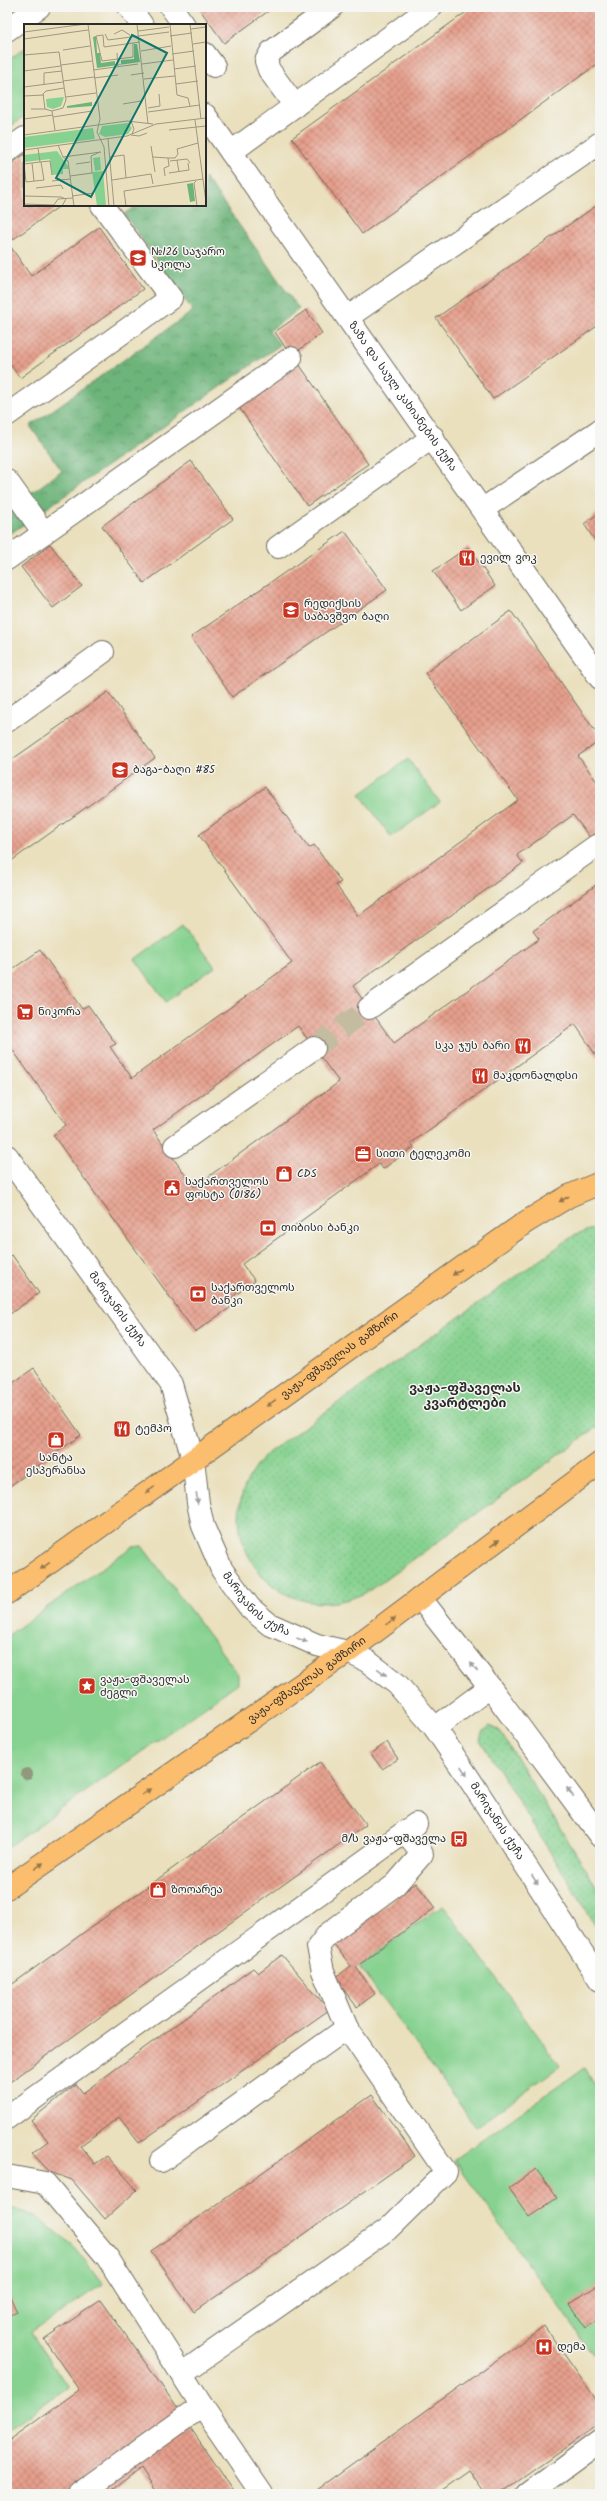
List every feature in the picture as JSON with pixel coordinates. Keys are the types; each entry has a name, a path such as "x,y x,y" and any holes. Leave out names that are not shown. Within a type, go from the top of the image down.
{"main road":[{"name":"ვაჟა-ფშაველას გამზირი","path":"7,1593 526,1222 569,1196 600,1183"},
{"name":"ვაჟა-ფშაველას გამზირი","path":"7,1888 348,1652 600,1464"}],"street":[{"path":"130,7 141,24"},
{"path":"171,7 183,24"},
{"path":"294,106 269,70 266,61 271,52 332,7"},
{"path":"231,152 431,7"},
{"path":"7,30 30,9"},
{"name":"ზაზა და საულ კახიანების ქუჩა","path":"206,116 483,509 600,678"},
{"path":"7,150 24,139"},
{"path":"348,317 600,143"},
{"path":"7,415 171,298 103,206"},
{"path":"7,559 291,358"},
{"path":"483,509 600,430"},
{"path":"278,547 433,438"},
{"path":"7,481 44,533"},
{"path":"7,721 103,652"},
{"path":"369,1008 596,846"},
{"path":"176,1146 314,1048"},
{"name":"მარიჯანის ქუჩა","path":"7,1156 171,1384 193,1459 198,1503 210,1548 222,1570 250,1608 269,1624 291,1636 316,1645 348,1652 367,1661 397,1684 435,1728 600,1980"},
{"path":"420,1599 490,1687 593,1809 600,1836"},
{"path":"435,1728 490,1687"},
{"path":"7,2118 411,1827 422,1854 394,1885 328,1934 318,1947 323,1971 347,2028 446,2172 388,2229 181,2374"},
{"path":"161,2161 347,2028"},
{"path":"7,2176 44,2183 107,2257 181,2374 262,2494"},
{"path":"79,2494 202,2406"},
{"path":"528,2494 600,2441"}],"green space":[{"path":"24,49 24,117 7,129 7,61"},
{"path":"206,178 299,309 269,331 280,345 7,536 7,510 62,471 30,426 193,311 124,214 136,206 206,206"},
{"path":"408,759 440,802 391,837 360,794"},
{"path":"183,924 215,967 166,1002 135,959"},
{"path":"600,1227 600,1425 371,1590 335,1602 303,1600 275,1588 255,1566 242,1540 239,1510 248,1480 269,1452 576,1234"},
{"path":"142,1546 238,1674 238,1683 7,1848 7,1636 132,1547"},
{"path":"490,1726 499,1730 600,1892 600,1932 480,1740 482,1732"},
{"path":"443,1905 560,2066 476,2127 359,1966"},
{"path":"584,2068 600,2093 600,2364 454,2160"},
{"path":"7,2207 35,2215 75,2248 103,2284 31,2332 68,2387 7,2430"}],"building":[{"path":"198,7 274,7 224,43"},
{"path":"473,7 600,7 600,62 362,234 292,138"},
{"path":"24,155 24,206 60,206 8,243 31,276 99,227 143,289 20,378 7,360 7,167"},
{"path":"600,203 600,324 493,399 436,318"},
{"path":"306,310 322,333 291,356 275,332"},
{"path":"299,364 368,464 307,506 238,406"},
{"path":"191,461 233,519 144,583 102,526"},
{"path":"600,512 600,548 584,524"},
{"path":"345,531 387,590 232,697 191,637"},
{"path":"50,544 82,586 53,608 21,567"},
{"path":"468,547 495,586 461,610 433,571"},
{"path":"511,611 600,738 600,741 578,756 600,786 600,851 573,815 517,855 523,863 353,986 394,1043 539,939 533,931 600,882 600,1055 597,1057 575,1024 411,1143 414,1147 383,1169 379,1164 242,1264 255,1281 227,1301 231,1307 195,1332 53,1135 66,1125 7,1042 7,973 40,950 82,1009 88,1005 116,1044 110,1047 132,1078 292,963 199,835 265,787 309,848 314,845 341,882 336,885 358,916 518,800 425,673","holes":["298,1026 339,1082 194,1187 153,1130"]},
{"path":"108,692 155,758 7,864 7,763"},
{"path":"12,1255 39,1293 10,1314 7,1310 7,1258"},
{"path":"34,1368 81,1435 7,1488 7,1387"},
{"path":"387,1742 398,1759 382,1769 371,1754"},
{"path":"320,1762 366,1825 7,2084 7,1988"},
{"path":"416,1883 435,1908 356,1967 375,1994 357,2007 335,1978 351,1966 333,1943"},
{"path":"282,1955 329,2010 139,2143 119,2117 80,2146 95,2164 107,2156 137,2190 105,2219 72,2180 50,2172 32,2153 48,2141 31,2120 76,2084 83,2093 253,1968 258,1973"},
{"path":"372,2095 415,2156 194,2312 151,2251"},
{"path":"536,2169 557,2198 529,2217 509,2188"},
{"path":"599,2281 600,2319 586,2328 569,2304 595,2287"},
{"path":"7,2290 17,2312 7,2317"},
{"path":"101,2300 234,2492 230,2494 158,2494 141,2468 106,2494 7,2494 7,2442 79,2390 44,2339"},
{"path":"544,2326 600,2405 600,2423 500,2494 486,2494 469,2470 435,2494 320,2494 317,2489"}],"tunnel":[{"path":"314,1048 369,1008"}],"place":[{"name":"№126 საჯარო სკოლა","path":"138,258"},
{"name":"ევილ ვოკ","path":"467,558"},
{"name":"რედიქსის საბავშვო ბაღი","path":"291,610"},
{"name":"ბაგა-ბაღი #85","path":"120,770"},
{"name":"ნიკორა","path":"25,1012"},
{"name":"სკა ჯუს ბარი","path":"523,1046"},
{"name":"მაკდონალდსი","path":"480,1076"},
{"name":"სითი ტელეკომი","path":"363,1154"},
{"name":"CDS","path":"284,1174"},
{"name":"საქართველოს ფოსტა (0186)","path":"172,1188"},
{"name":"თიბისი ბანკი","path":"268,1228"},
{"name":"საქართველოს ბანკი","path":"198,1294"},
{"name":"ტემპო","path":"122,1429"},
{"name":"სანტა ესპერანსა","path":"56,1440"},
{"name":"ვაჟა-ფშაველას ძეგლი","path":"87,1686"},
{"name":"მ/ს ვაჟა-ფშაველა","path":"459,1839"},
{"name":"ზოოარეა","path":"158,1890"},
{"name":"დემა","path":"544,2347"}],"district":[{"name":"ვაჟა-ფშაველას კვარტლები","path":"465,1396"}]}
